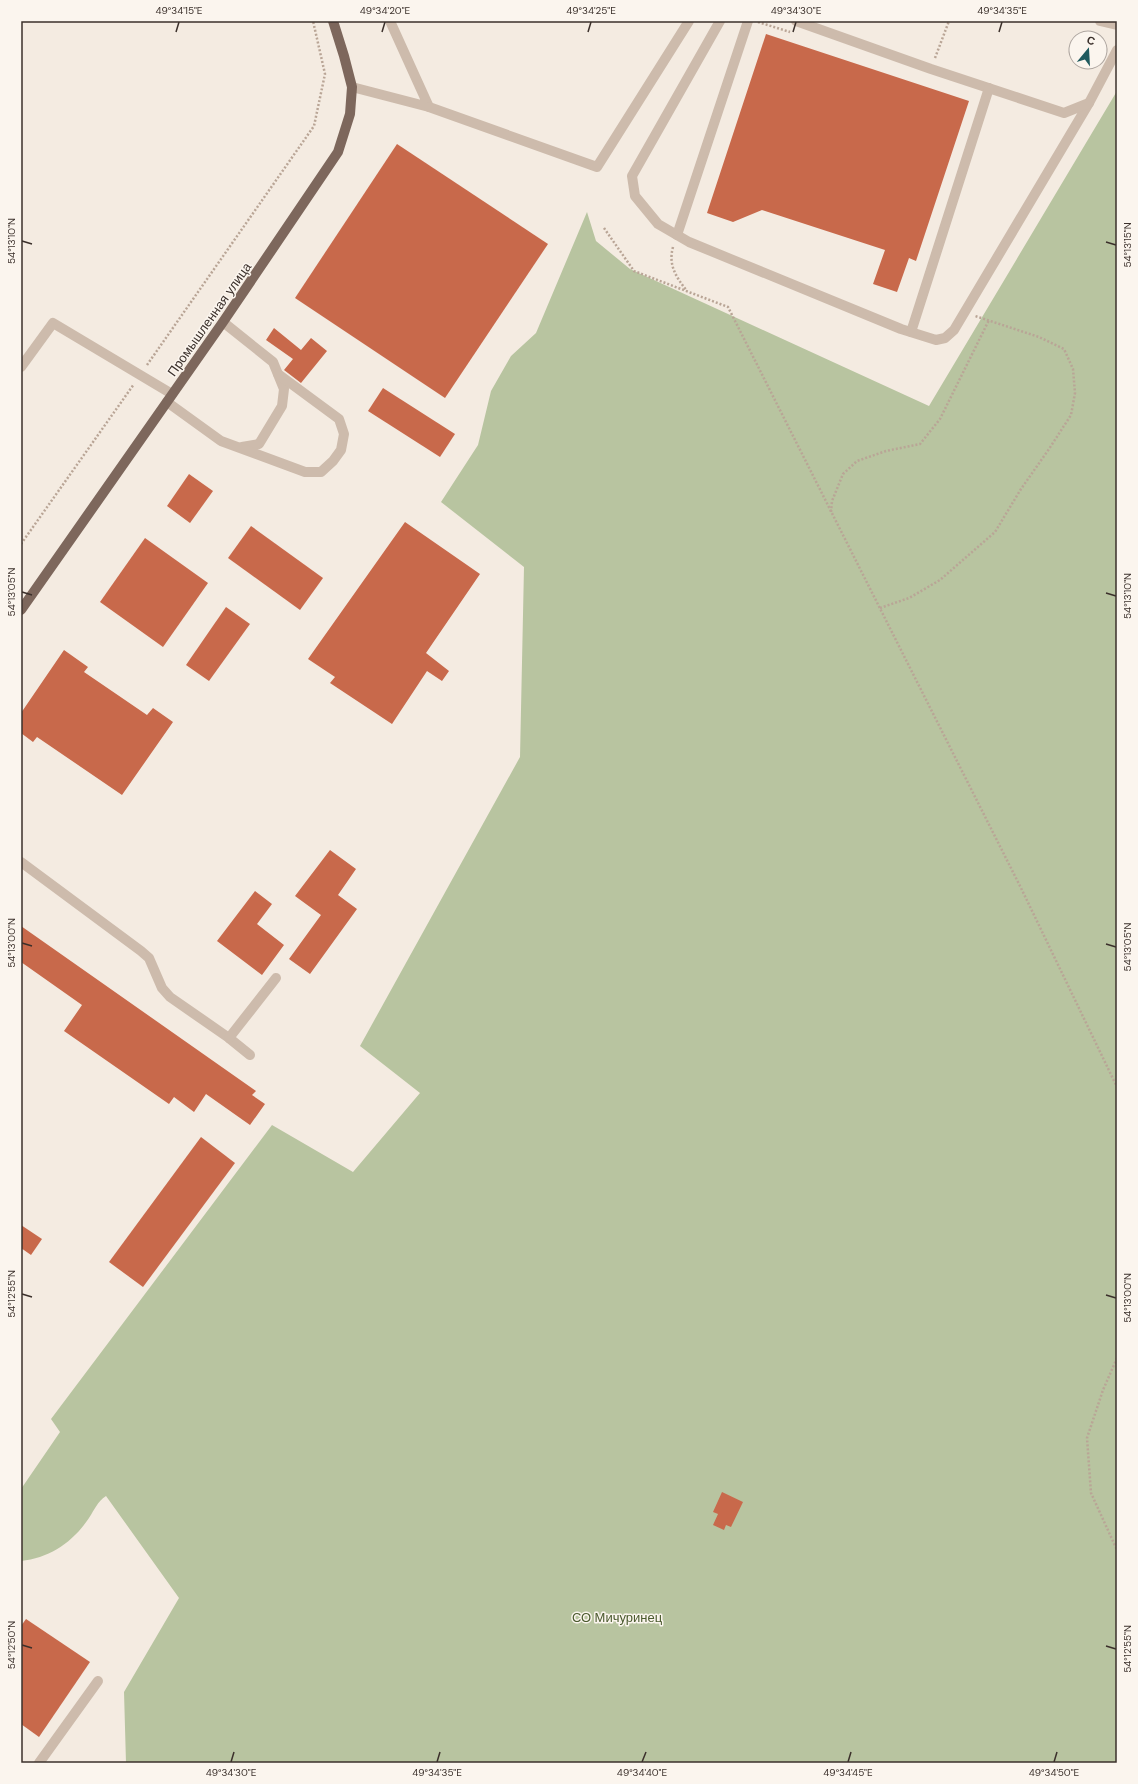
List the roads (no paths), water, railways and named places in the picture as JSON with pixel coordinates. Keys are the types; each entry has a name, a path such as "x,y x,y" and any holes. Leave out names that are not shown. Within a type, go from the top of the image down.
{"main road":[{"name":"Промышленная улица","path":"21,610 170,398 338,152 350,114 352,87 333,21"}],"lane":[{"path":"390,21 429,107"},
{"path":"352,87 429,107 597,167 689,21"},
{"path":"720,21 632,176 635,196 658,224 689,242 911,332 936,340 945,338 954,330 1089,103 1117,50"},
{"path":"677,235 748,21"},
{"path":"796,21 931,69 1064,113 1089,103"},
{"path":"1100,21 1117,25"},
{"path":"911,332 989,88"},
{"path":"222,322 273,362 284,390 282,406 259,444 241,447"},
{"path":"21,367 53,323 140,374 221,441 241,447 305,472 322,472 341,450 344,434 339,418 278,374"},
{"path":"21,862 141,950 149,958 162,988 170,997 229,1038 250,1055"},
{"path":"229,1038 276,978"},
{"path":"39,1763 98,1681"}],"park label":[{"name":"СО Мичуринец","path":"617,1617"}]}
